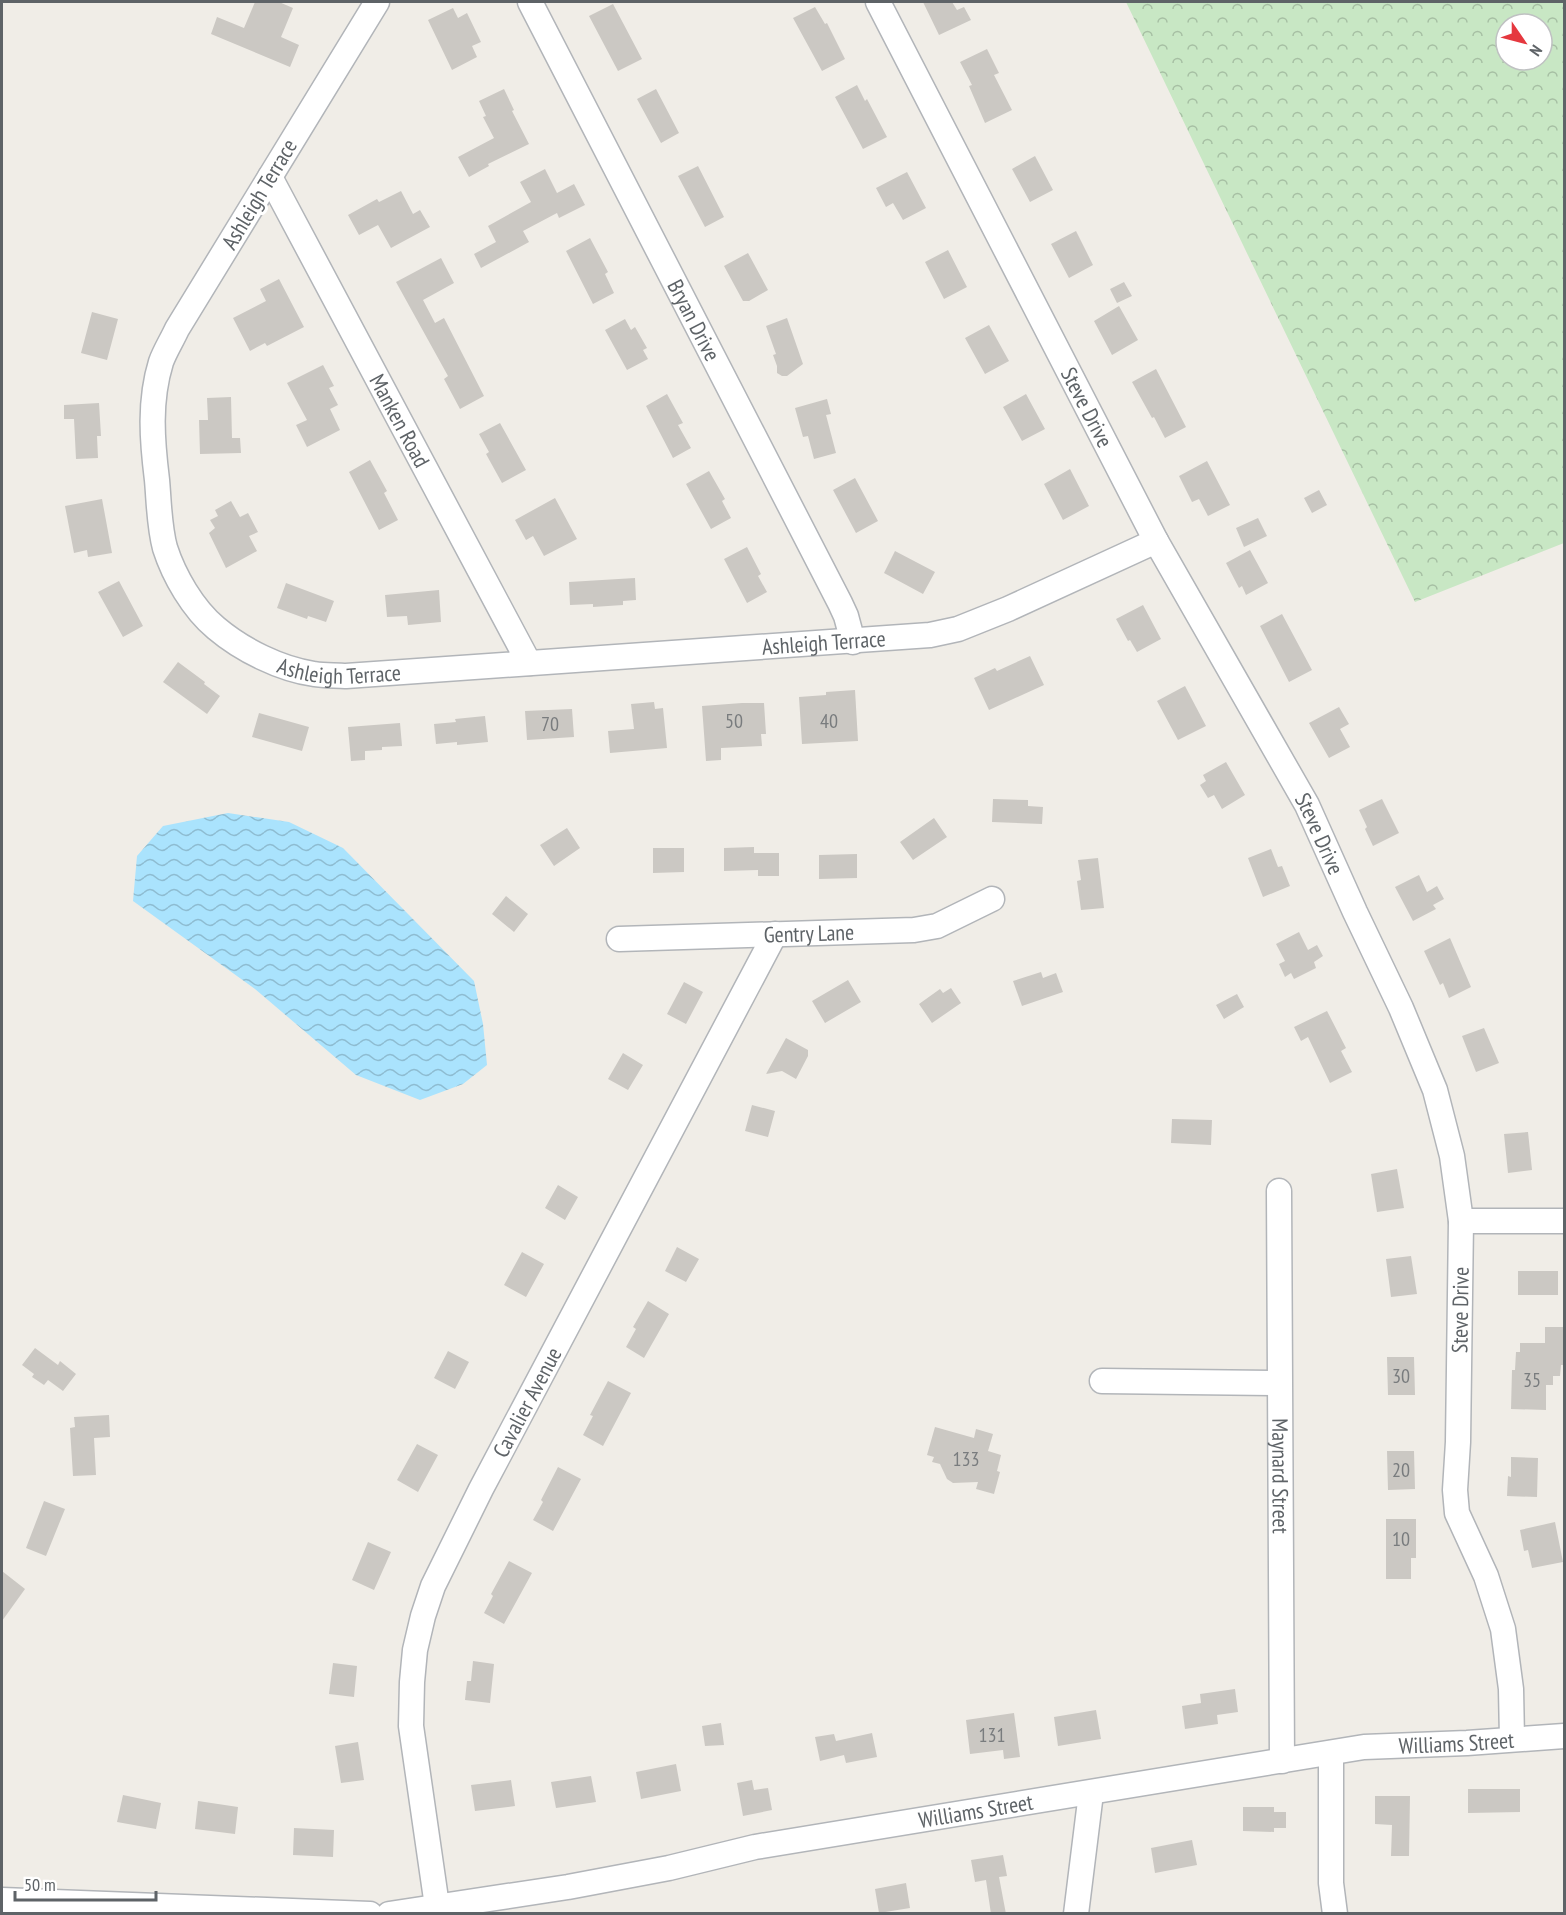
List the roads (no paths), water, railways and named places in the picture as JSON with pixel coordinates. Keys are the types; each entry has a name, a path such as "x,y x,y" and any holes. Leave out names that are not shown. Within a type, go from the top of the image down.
{"street":[{"name":"Ashleigh Terrace","path":"377,2 177,329 162,360 155,388 152,416 153,445 165,547 179,579 214,627 230,638 289,668 314,674 346,676 930,635 958,629 1008,609 1156,541"},
{"name":"Bryan Drive","path":"530,2 840,603 853,642"},
{"name":"Steve Drive","path":"878,2 1156,541 1307,805 1401,1008 1435,1090 1452,1156 1461,1221 1459,1422 1455,1490 1457,1513 1486,1576 1503,1629 1511,1689 1512,1738"},
{"name":"Manken Road","path":"270,177 529,663"},
{"name":"Gentry Lane","path":"619,939 914,930 944,923 992,899"},
{"name":"Cavalier Avenue","path":"437,1906 411,1726 415,1650 433,1586 481,1489 775,934"},
{"name":"Maynard Street","path":"1279,1191 1282,1761"},
{"path":"1461,1221 1564,1221"},
{"path":"1102,1381 1279,1383"},
{"name":"Williams Street","path":"389,1914 568,1887 669,1868 755,1847 1364,1747 1564,1736"},
{"path":"1330,1753 1331,1883 1335,1914"},
{"path":"1076,1914 1090,1793"},
{"path":"2,1900 369,1914"}],"water":[{"path":"228,813 289,822 343,848 474,981 483,1024 487,1065 463,1084 420,1100 356,1075 255,989 133,901 137,856 163,826"}]}
